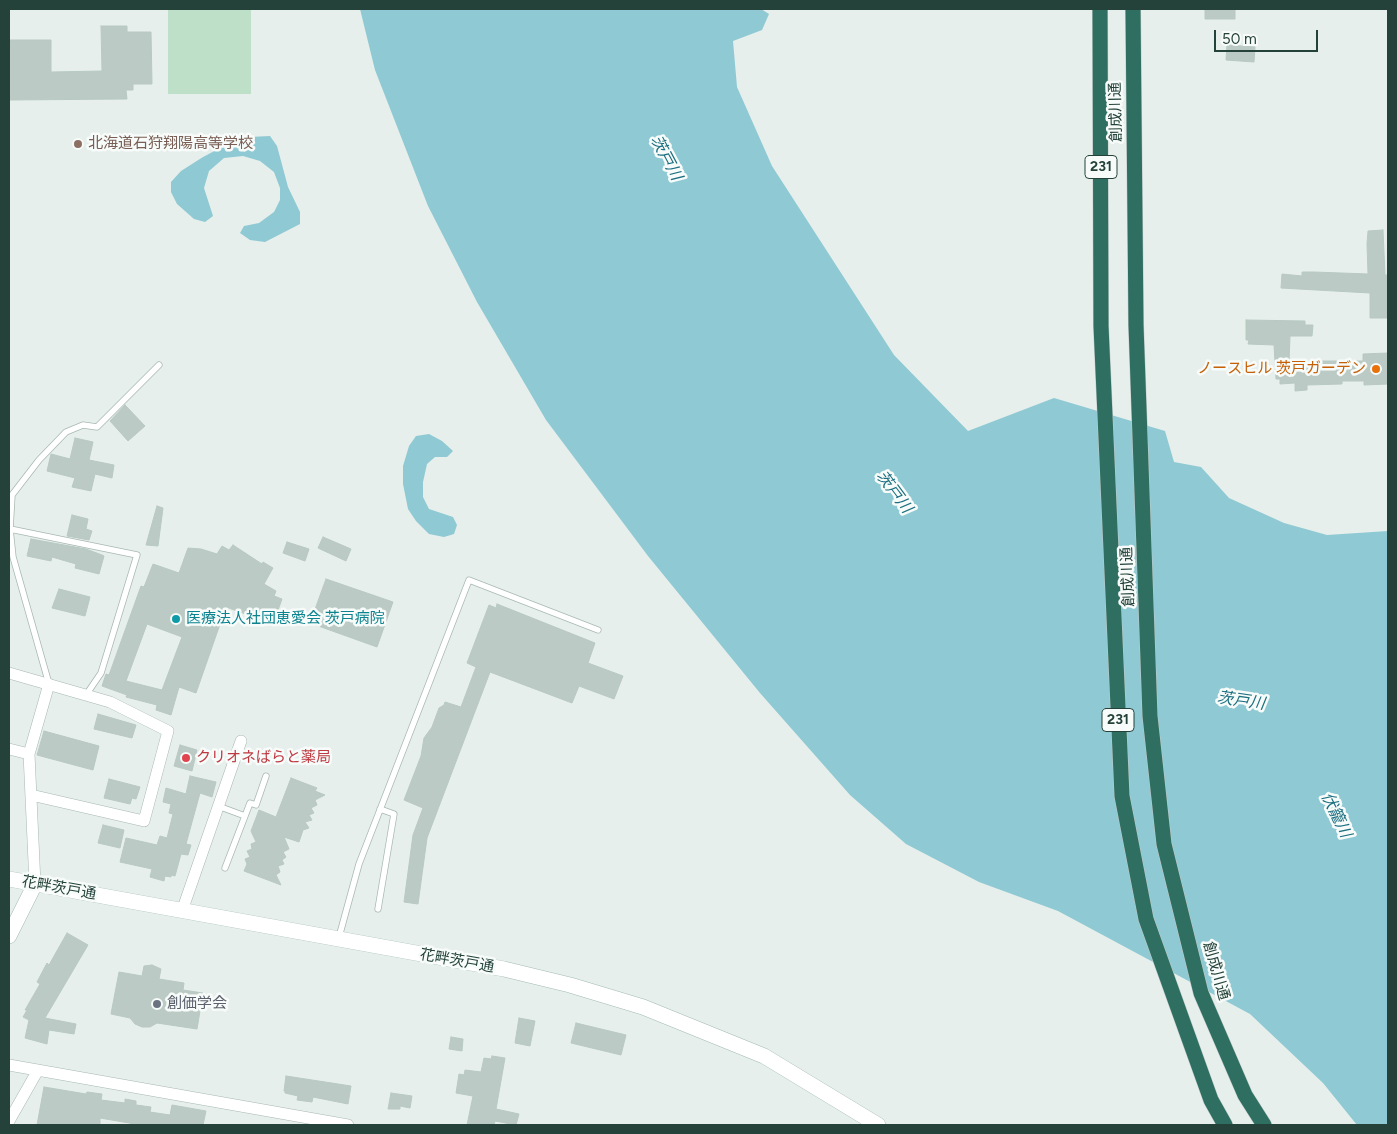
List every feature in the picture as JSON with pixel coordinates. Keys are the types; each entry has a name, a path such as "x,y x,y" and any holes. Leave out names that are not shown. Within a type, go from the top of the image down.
{"highway":[{"name":"創成川通","path":"1100,9 1101,326 1122,796 1146,919 1211,1100 1225,1125"},
{"name":"創成川通","path":"1133,9 1136,325 1150,716 1164,844 1202,993 1245,1095 1264,1125"}],"main road":[{"name":"花畔茨戸通","path":"9,879 504,969 570,985 643,1007 764,1056 878,1125"},
{"path":"9,936 35,884"}],"street":[{"path":"9,672 110,702 168,730 144,821 31,795"},
{"path":"35,884 29,754 49,684"},
{"path":"182,911 241,741"},
{"path":"9,749 29,754"},
{"path":"9,1065 329,1124 348,1125"},
{"path":"9,1121 38,1070"}],"lane":[{"path":"49,684 13,557 10,530 12,495 39,460 66,432 82,425 98,427 159,365"},
{"path":"10,530 137,555 101,673 86,695"},
{"path":"338,939 358,864 469,580 598,630"},
{"path":"225,868 250,803 256,805 266,776"},
{"path":"218,806 245,816"},
{"path":"378,909 394,814 380,809"}],"green space":[{"path":"168,9 251,9 251,94 168,94"}],"water":[{"path":"360,9 761,9 769,14 762,30 733,41 737,87 772,166 894,355 968,431 1054,398 1165,431 1174,462 1201,467 1229,498 1284,523 1327,535 1388,531 1388,1125 1357,1125 1323,1083 1250,1014 1058,911 979,882 906,844 850,795 760,693 648,556 546,420 477,302 428,206 375,70"},
{"path":"270,136 277,146 288,187 300,212 300,224 265,242 250,240 240,233 244,226 259,223 274,212 280,200 280,188 274,172 260,161 243,156 224,158 209,171 204,188 213,216 205,222 194,219 177,204 171,192 171,182 181,171 224,146 250,137"},
{"path":"429,434 442,441 453,451 447,457 435,457 427,464 423,482 423,497 429,509 453,517 457,525 454,534 444,537 429,534 416,521 408,509 403,484 403,466 409,446 416,436"}],"building":[{"path":"1205,9 1235,9 1235,19 1205,19"},
{"path":"101,26 127,26 127,32 151,32 152,84 133,84 133,90 126,90 127,99 9,100 9,40 51,40 51,72 102,71"},
{"path":"1227,45 1255,47 1254,62 1226,60"},
{"path":"1383,230 1385,275 1388,275 1388,318 1370,318 1370,293 1281,288 1282,274 1302,276 1302,272 1368,274 1368,231"},
{"path":"1246,320 1305,321 1305,325 1313,325 1312,336 1290,336 1289,363 1363,361 1363,354 1388,353 1388,384 1364,385 1364,381 1342,381 1342,384 1307,385 1307,390 1295,391 1295,383 1280,384 1280,379 1276,379 1274,345 1248,344 1249,340 1246,340"},
{"path":"125,405 145,426 128,441 110,421"},
{"path":"75,438 93,442 89,460 114,465 112,478 95,474 91,491 72,487 75,478 47,471 51,454 70,459"},
{"path":"157,506 163,508 158,546 146,545"},
{"path":"72,515 88,519 86,529 92,531 89,540 67,536"},
{"path":"323,537 351,549 346,561 318,548"},
{"path":"31,539 86,549 104,556 99,574 75,568 76,564 52,557 51,561 27,556"},
{"path":"287,542 309,549 305,561 283,553"},
{"name":"医療法人社団恵愛会 茨戸病院","path":"233,545 262,564 263,562 273,568 264,584 276,591 274,596 282,599 277,613 269,610 265,621 226,607 196,693 179,687 171,715 156,710 157,705 126,697 127,695 102,686 106,674 109,675 141,586 144,587 153,564 179,573 188,548 201,549 217,554 222,546 229,550","holes":["147,624 182,637 162,690 126,681"]},
{"path":"326,579 393,602 377,647 310,623"},
{"path":"59,589 90,597 85,616 52,608"},
{"path":"497,604 595,643 588,663 623,676 614,699 579,686 572,703 490,672 427,838 418,904 404,902 413,835 423,808 404,800 421,756 424,738 432,727 439,708 445,702 461,707 476,667 467,663 489,605 496,608"},
{"path":"98,714 136,725 132,738 94,729"},
{"path":"44,731 99,746 93,770 37,755"},
{"name":"クリオネばらと薬局","path":"180,745 197,750 192,771 174,766"},
{"path":"190,776 216,782 212,797 200,793 186,844 191,845 188,855 181,854 175,876 165,876 164,881 150,877 152,869 120,862 126,838 157,845 160,836 167,838 173,814 169,813 171,804 163,802 166,788 186,794"},
{"path":"291,778 317,788 315,791 325,795 315,800 317,805 311,808 314,813 309,815 312,820 305,822 309,828 303,830 299,842 284,837 289,849 283,852 286,857 282,860 284,864 278,866 280,872 276,875 281,885 244,871 247,864 245,859 250,857 247,851 252,849 251,844 256,842 251,831 259,810 276,817"},
{"path":"109,779 140,787 136,799 132,798 130,804 104,798"},
{"path":"103,825 124,830 120,848 98,843"},
{"path":"67,933 88,945 45,1018 76,1024 74,1034 49,1030 47,1044 25,1038 29,1020 23,1017 27,1010 25,1010 40,984 37,982 47,963 49,965"},
{"name":"創価学会","path":"152,965 161,969 159,979 184,983 183,990 203,993 197,1029 157,1023 150,1027 142,1027 135,1024 130,1018 111,1014 119,972 142,976 144,966"},
{"path":"519,1018 535,1021 530,1046 515,1043"},
{"path":"576,1023 626,1035 621,1055 571,1043"},
{"path":"451,1037 463,1039 462,1051 449,1049"},
{"path":"492,1056 505,1058 496,1109 519,1114 516,1125 495,1121 494,1125 467,1125 473,1096 456,1093 459,1074 464,1075 465,1070 481,1072 484,1058 491,1059"},
{"path":"286,1076 351,1086 348,1104 313,1097 312,1102 297,1100 298,1096 285,1093 284,1091"},
{"path":"44,1087 86,1094 87,1092 102,1094 101,1100 125,1103 125,1099 136,1101 136,1105 151,1107 150,1112 170,1115 172,1105 206,1111 203,1125 134,1125 100,1118 100,1125 37,1125"},
{"path":"391,1093 412,1096 410,1108 400,1106 400,1109 388,1109"}],"place":[{"name":"北海道石狩翔陽高等学校","path":"78,144"},
{"name":"ノースヒル 茨戸ガーデン","path":"1376,369"},
{"name":"医療法人社団恵愛会 茨戸病院","path":"176,619"},
{"name":"クリオネばらと薬局","path":"186,758"},
{"name":"創価学会","path":"157,1004"}],"water label":[{"name":"茨戸川","path":"666,158"},
{"name":"茨戸川","path":"894,492"},
{"name":"茨戸川","path":"1241,701"},
{"name":"伏籠川","path":"1336,815"}]}
